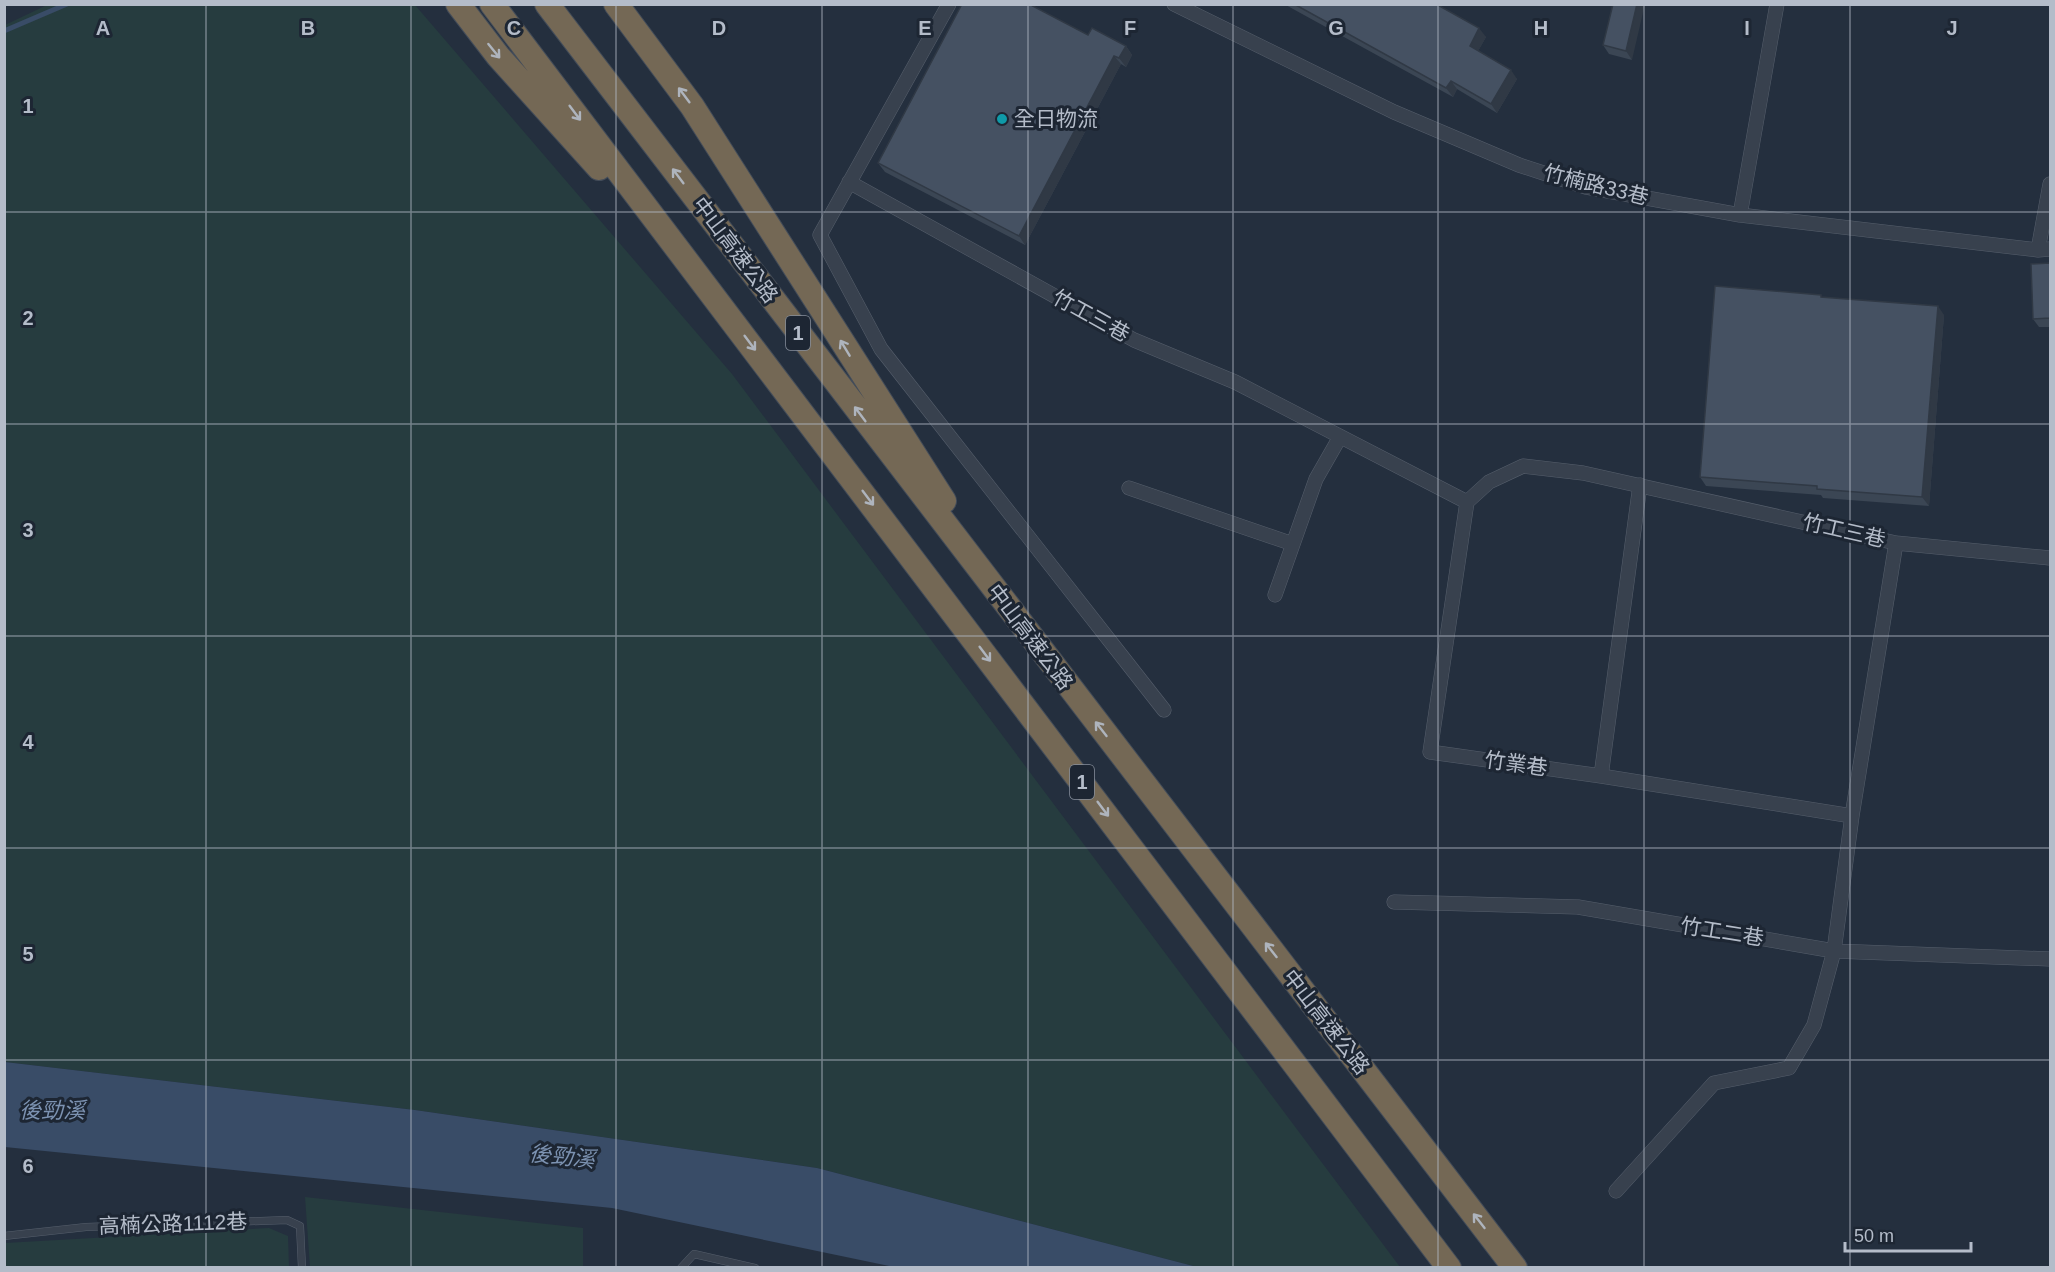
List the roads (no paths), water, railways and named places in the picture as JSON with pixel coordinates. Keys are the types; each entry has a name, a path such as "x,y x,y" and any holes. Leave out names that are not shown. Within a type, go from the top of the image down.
{"highway":[{"path":"458,4 498,56 715,296"},
{"name":"中山高速公路","path":"492,4 1449,1268"},
{"name":"中山高速公路","path":"547,4 1515,1268"},
{"path":"614,4 692,106 1048,661"}],"street":[{"path":"949,4 820,235 881,349 1164,710"},
{"name":"竹楠路33巷","path":"1174,4 1394,112 1519,165 1586,187 1740,215 2044,249"},
{"path":"1740,215 1777,4"},
{"name":"竹工三巷","path":"849,182 1134,340 1235,382 1467,502 1489,482 1523,466 1583,473 1896,543 2050,558"},
{"path":"2044,249 2050,184"},
{"path":"1275,595 1316,479 1340,437"},
{"path":"1601,776 1640,485"},
{"path":"1129,488 1293,544"},
{"name":"竹業巷","path":"1467,502 1430,752 1601,776 1852,816"},
{"path":"1616,1191 1714,1083 1789,1068 1814,1025 1834,951 1852,816 1896,543"},
{"name":"竹工二巷","path":"1394,902 1578,907 1834,951 2050,959"}],"lane":[{"name":"高楠公路1112巷","path":"4,1236 86,1227 287,1220 300,1226 302,1268"},
{"path":"681,1268 694,1254 755,1268"}],"water":[{"name":"後勁溪","path":"5,1062 415,1110 817,1168 1197,1267 894,1267 612,1208 5,1147"}],"waterway":[{"path":"4,31 67,4"}],"place":[{"name":"全日物流","path":"1002,119"}]}
